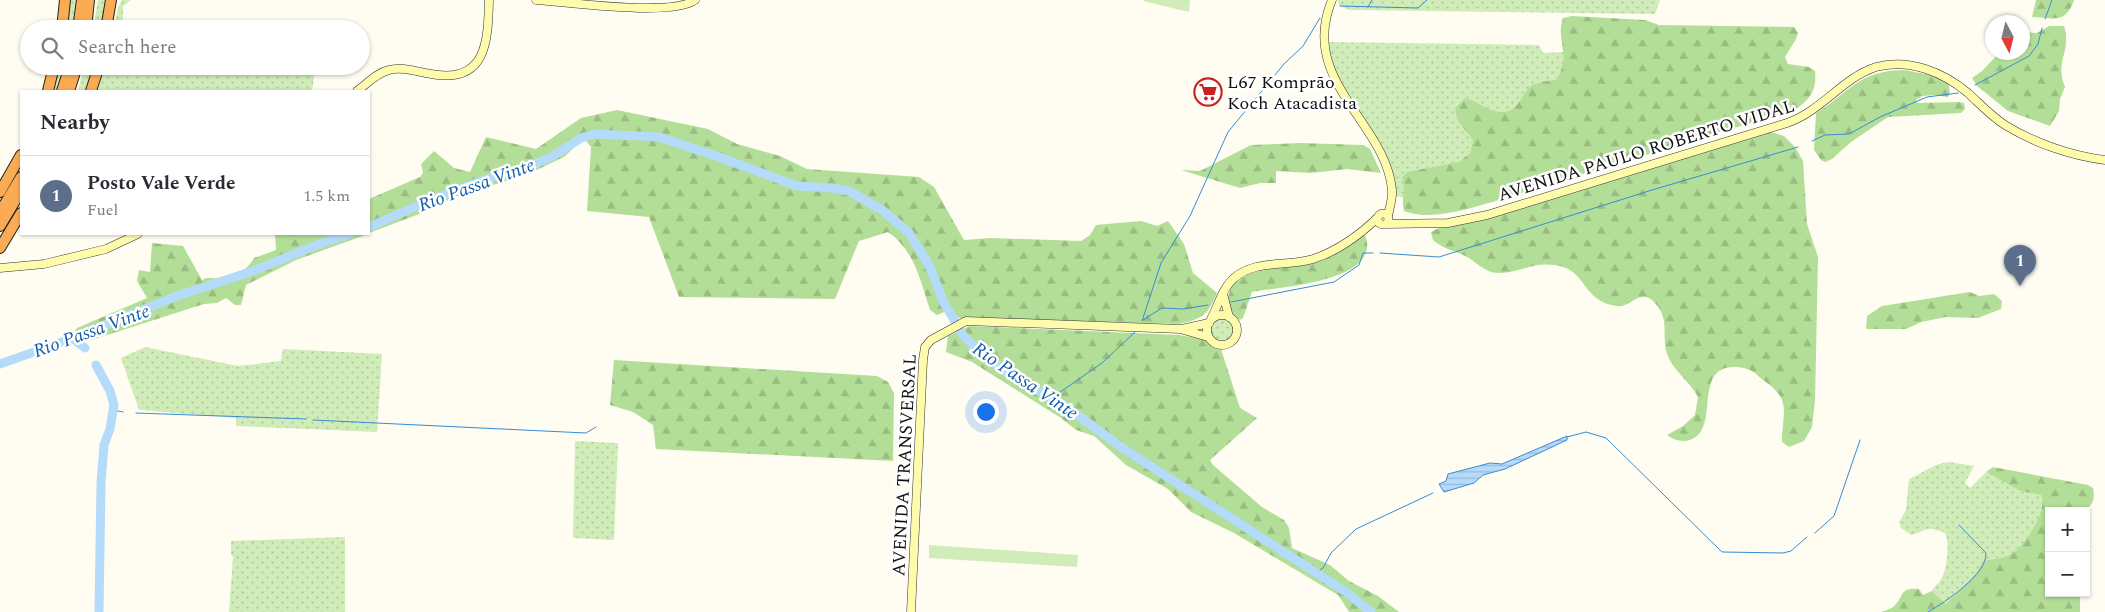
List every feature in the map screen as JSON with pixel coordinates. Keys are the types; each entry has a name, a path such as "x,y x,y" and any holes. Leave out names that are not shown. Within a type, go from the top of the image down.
{"highway":[{"path":"63,20 65,0"},
{"path":"79,20 82,0"},
{"path":"87,20 89,0"},
{"path":"108,20 112,1"},
{"path":"48,90 52,75"},
{"path":"62,90 67,75"},
{"path":"71,90 75,75"},
{"path":"91,90 96,75"},
{"path":"3,188 20,157"},
{"path":"3,188 20,164"},
{"path":"0,212 20,179"},
{"path":"0,226 20,193"},
{"path":"0,248 20,215"}],"main road":[{"path":"358,90 376,75 390,69 444,76 468,71 474,66 486,44 489,0"},
{"path":"536,0 657,8 681,6 695,0"},
{"path":"1208,337 1210,321 1232,280 1243,272 1266,265 1314,259 1383,219 1391,202 1392,188 1383,162 1335,80 1329,63 1324,35 1332,0"},
{"name":"AVENIDA PAULO ROBERTO VIDAL","path":"1383,219 1396,222 1448,223 1487,215 1787,123 1811,113 1860,75 1884,66 1915,66 1932,71 1966,91 1997,120 2017,132 2072,153 2105,160"},
{"path":"0,268 44,264 106,249 136,235"},
{"path":"1180,330 1208,337 1216,344 1230,342 1237,329 1229,317 1223,294"},
{"path":"1180,330 1210,321 1220,315 1229,317"},
{"name":"AVENIDA TRANSVERSAL","path":"911,612 924,352 931,340 966,321 1180,330"}],"green space":[{"path":"68,0 76,0 74,20 65,20"},
{"path":"98,0 109,0 106,20 95,20"},
{"path":"122,0 131,0 123,6 123,20 115,20"},
{"path":"1144,0 1190,0 1189,12 1143,1"},
{"path":"1338,0 1660,0 1655,14 1350,10 1339,6"},
{"path":"2036,0 2074,0 2067,13 2058,18 2053,18 2032,17"},
{"path":"1572,16 1645,20 1659,25 1794,27 1798,33 1785,57 1788,64 1809,67 1815,71 1814,88 1806,101 1796,109 1502,199 1440,214 1415,214 1404,211 1402,178 1406,172 1459,162 1470,153 1473,140 1457,120 1455,107 1465,98 1491,110 1506,112 1515,107 1531,86 1557,79 1563,62 1561,26 1563,18"},
{"path":"2049,26 2064,26 2066,35 2061,70 2065,87 2060,99 2059,111 2050,126 2008,111 1977,86 1972,78 1992,60 2030,60 2030,32 2037,33"},
{"path":"1327,42 1539,45 1543,53 1564,52 1565,66 1557,79 1533,90 1509,111 1501,113 1492,111 1475,101 1465,98 1455,106 1457,120 1473,140 1470,153 1460,162 1406,172 1402,178 1406,191 1404,198 1396,196 1395,183 1390,167 1382,150 1340,81 1333,65"},
{"path":"1904,70 1936,76 1948,82 1950,93 1948,97 1922,96 1916,100 1917,103 1959,102 1964,103 1965,109 1961,113 1888,117 1851,142 1832,159 1825,162 1821,160 1814,150 1816,113 1865,78 1888,71"},
{"path":"54,75 61,75 56,90 50,90"},
{"path":"82,75 93,75 87,90 78,90"},
{"path":"102,75 314,75 312,90 98,90"},
{"path":"617,110 708,129 737,144 780,156 807,169 919,177 934,187 964,240 991,238 1081,241 1090,235 1096,225 1141,221 1157,226 1168,221 1184,244 1193,273 1217,293 1203,315 1179,324 959,318 949,310 937,315 930,310 911,257 905,248 888,232 859,241 835,299 679,297 649,217 587,211 591,147 586,141 580,142 564,157 526,175 453,197 435,208 370,233 370,199 420,177 423,173 421,164 434,151 454,168 470,172 486,137 536,149 581,118"},
{"path":"1768,131 1784,136 1795,147 1803,161 1807,224 1818,257 1815,401 1812,427 1804,441 1789,447 1782,442 1784,409 1780,397 1772,387 1753,372 1741,367 1722,369 1715,375 1708,395 1706,417 1698,435 1691,440 1682,441 1667,435 1683,426 1695,415 1698,397 1670,360 1665,347 1662,314 1659,307 1648,298 1639,298 1626,305 1616,306 1597,299 1571,270 1563,267 1537,265 1499,273 1488,271 1468,257 1433,240 1431,232 1439,228 1454,226"},
{"path":"1300,143 1363,145 1370,149 1381,173 1347,169 1311,173 1276,171 1276,183 1260,183 1240,188 1181,170 1200,171 1251,145"},
{"path":"275,235 365,235 296,260 246,285 241,305 235,305 226,298 217,303 204,304 85,342 80,341 75,331 77,328 147,298 137,281 139,270 150,272 152,243 183,246 202,280 206,278 227,277 240,273 254,258 276,250"},
{"path":"1365,235 1367,251 1359,263 1344,272 1325,279 1252,292 1243,318 1240,320 1234,315 1228,298 1234,284 1243,277 1268,269 1324,260"},
{"path":"1970,292 1979,296 1994,294 2002,301 2001,309 1978,318 1946,317 1921,322 1906,329 1866,329 1867,316 1882,306"},
{"path":"1222,317 1231,321 1235,330 1231,339 1222,343 1213,339 1209,330 1213,321"},
{"path":"970,326 1179,335 1207,340 1212,345 1221,349 1240,408 1257,418 1210,460 1213,465 1262,507 1284,520 1289,528 1292,548 1330,565 1349,581 1378,596 1399,612 1349,612 1338,595 1234,533 1191,512 1168,489 1126,465 1094,436 1076,430 1061,418 972,362 946,352 948,336"},
{"path":"145,347 238,366 281,361 283,349 382,354 377,432 236,426 236,418 139,410 121,358"},
{"path":"614,360 877,376 888,382 894,393 893,461 656,449 653,425 633,412 610,405"},
{"path":"575,441 618,443 614,540 573,538"},
{"path":"1950,462 1974,466 1965,483 1970,488 1986,472 2020,491 2041,495 2044,500 2037,523 2022,546 2007,556 1983,561 1977,572 1946,604 1932,591 1940,581 1946,564 1947,538 1945,533 1929,529 1911,535 1901,528 1899,522 1906,510 1909,479 1934,466"},
{"path":"1993,467 2088,485 2093,488 2094,498 2088,507 2045,507 2045,597 2080,597 2080,612 1881,612 1893,607 1905,591 1912,589 1919,589 1923,595 1932,591 1946,604 1977,572 1983,561 2010,555 2028,537 2042,509 2043,501 2041,495 2020,491 1986,472"},
{"path":"345,537 345,612 229,612 233,557 231,554 231,541"},
{"path":"929,545 1078,555 1077,567 929,558"}],"water":[{"path":"1567,436 1567,440 1505,469 1483,475 1474,483 1444,492 1439,484 1446,481 1448,474 1490,463 1502,464"}],"waterway":[{"path":"1368,7 1372,0"},
{"path":"1340,6 1418,8 1427,0"},
{"path":"2045,19 2052,0"},
{"path":"1142,321 1161,263 1190,216 1228,132 1284,64 1303,46 1320,18"},
{"path":"1975,85 2029,56 2038,44 2042,28"},
{"path":"1812,141 1825,135 1849,134 1880,117 1927,97 1958,93"},
{"name":"Rio Passa Vinte","path":"370,227 433,199 495,176 524,169 553,156 581,138 595,134 659,137 797,186 849,191 882,210 909,233 929,265 944,303 963,335 981,354 1010,375 1062,404 1124,449 1346,592 1371,612"},
{"path":"1380,253 1439,257 1652,190 1798,147"},
{"name":"Rio Passa Vinte","path":"0,364 62,342 177,296 253,271 319,244 347,235"},
{"path":"1231,302 1334,282 1359,265 1363,253 1373,253"},
{"path":"1143,320 1162,308 1183,309 1208,305"},
{"path":"1053,397 1102,363 1135,332"},
{"path":"72,338 85,348"},
{"path":"96,365 110,391 114,405 110,429 104,445 101,483 99,612"},
{"path":"113,410 123,412"},
{"path":"136,413 306,419"},
{"path":"313,420 586,433 596,427"},
{"path":"1567,437 1586,432 1606,438 1722,552 1783,553 1791,551 1807,537"},
{"path":"1815,533 1834,516 1860,440"},
{"path":"1314,574 1323,568 1331,553 1356,529 1433,493"},
{"path":"1928,612 1973,579 1984,561 1986,553 1959,525"}],"place":[{"name":"L67 Komprão Koch Atacadista","path":"1208,92"},
{"name":"Posto Vale Verde","path":"2020,286"}]}
